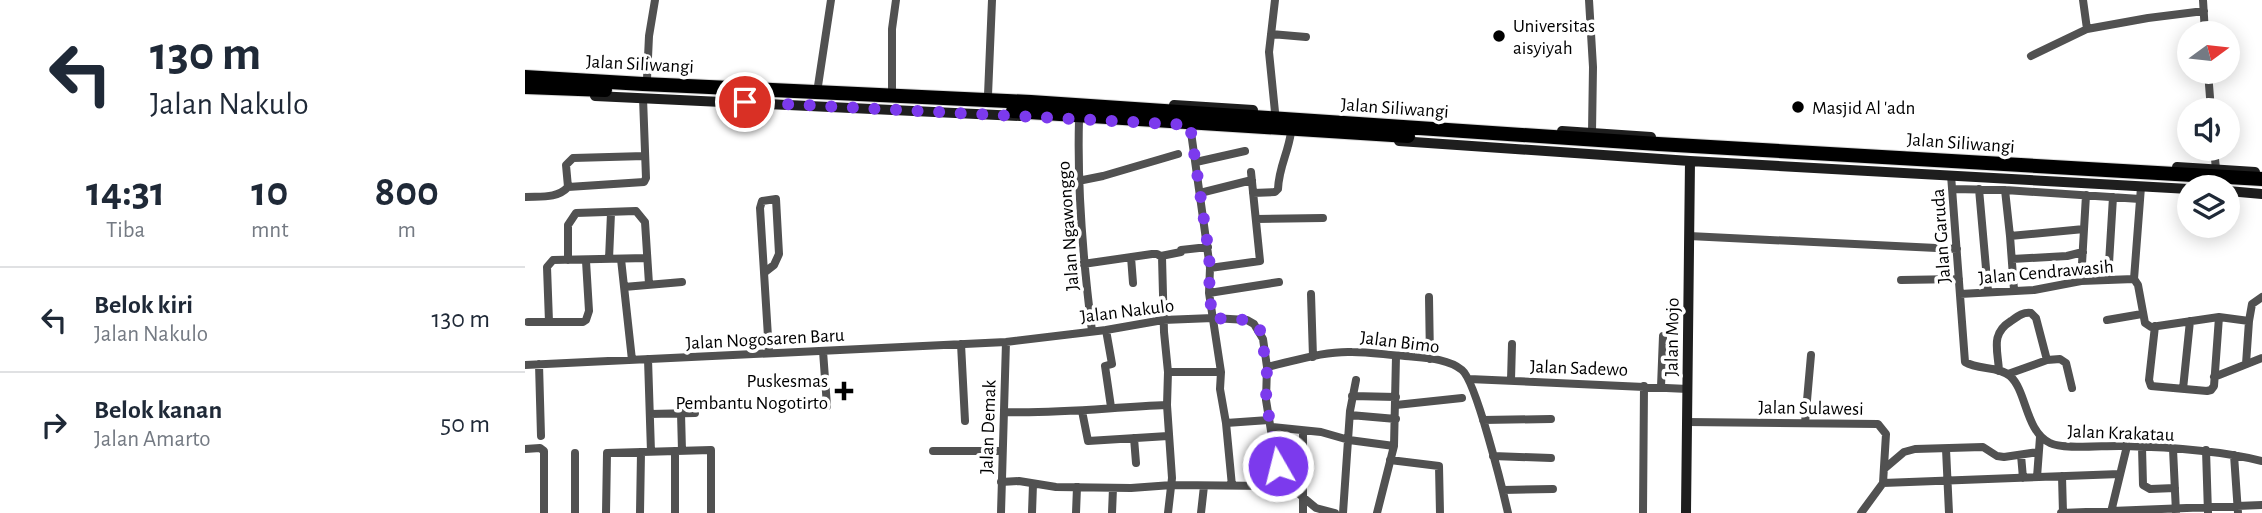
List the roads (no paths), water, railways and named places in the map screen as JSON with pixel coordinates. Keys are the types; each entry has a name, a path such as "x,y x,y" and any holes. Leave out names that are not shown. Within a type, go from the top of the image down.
{"highway":[{"name":"Jalan Siliwangi","path":"525,77 544,83"},
{"name":"Jalan Siliwangi","path":"525,87 544,83 1031,107 1631,153 2262,179"},
{"name":"Jalan Siliwangi","path":"1031,107 1220,110 1658,141 1958,167"},
{"name":"Jalan Siliwangi","path":"2055,172 2135,185 2262,188"}],"street":[{"path":"647,79 649,36 655,0"},
{"path":"818,86 831,0"},
{"path":"892,90 892,29 896,0"},
{"path":"988,95 992,0"},
{"path":"1275,0 1269,52 1275,112"},
{"path":"1590,0 1593,132"},
{"path":"2083,0 2087,29"},
{"path":"2203,0 2204,21"},
{"path":"2031,56 2087,29 2204,11"},
{"path":"1271,34 1306,37"},
{"path":"1031,107 643,98 550,92 544,83 549,75 988,95 1079,120 1631,153 1690,160 1958,167 2121,166 2262,172"},
{"path":"525,197 555,195 568,187 644,182 643,98"},
{"path":"1220,110 1593,132 1658,141"},
{"name":"Jalan Ngawonggo","path":"1079,120 1078,181 1083,264 1092,331"},
{"path":"1190,125 1208,247 1209,293 1221,372 1220,389 1232,486"},
{"path":"1254,193 1278,190 1279,169 1289,148 1291,132"},
{"path":"1196,162 1245,151"},
{"path":"1078,181 1178,154"},
{"path":"568,187 566,165 573,158 645,156"},
{"name":"Jalan Mojo","path":"1686,513 1690,160"},
{"path":"2215,161 2216,169"},
{"path":"1958,167 2177,188"},
{"name":"Jalan Garuda","path":"1958,167 1952,189 1961,294"},
{"path":"1200,193 1252,176 1261,255 1259,263 1210,268"},
{"path":"2135,185 2140,200 2134,279 2138,285 2145,323 2155,326 2219,317 2249,321"},
{"path":"1952,189 2140,200"},
{"path":"1979,189 1988,292"},
{"path":"2005,190 2014,290"},
{"path":"2240,192 2262,194"},
{"path":"2081,281 2086,195"},
{"path":"2108,280 2113,197"},
{"path":"765,272 774,265 779,254 776,199 760,203 769,353"},
{"path":"568,260 568,225 576,214 636,211 645,222 649,284"},
{"path":"609,259 611,213"},
{"path":"1256,219 1323,218"},
{"path":"2010,236 2084,229"},
{"path":"1689,236 1957,250"},
{"path":"1083,264 1157,254 1161,256 1181,250 1208,247"},
{"path":"2012,259 2067,256 2083,252"},
{"path":"1161,256 1172,485 1168,513"},
{"path":"1131,257 1133,284"},
{"path":"549,322 547,267 553,260 647,258"},
{"path":"621,259 632,360"},
{"path":"528,322 586,320 589,311 586,261"},
{"path":"1901,280 1959,279"},
{"name":"Jalan Cendrawasih","path":"1961,294 2034,290 2081,281 2134,279"},
{"path":"624,287 682,282"},
{"path":"1209,293 1279,282"},
{"path":"1961,294 1965,362 2003,373 2057,358 2064,360 2072,388"},
{"path":"1311,295 1313,357"},
{"path":"1429,297 1430,359"},
{"path":"2246,364 2252,304 2262,297"},
{"path":"2003,373 1997,333 2001,327 2026,312 2036,318 2047,360"},
{"path":"2107,320 2142,314"},
{"path":"2155,326 2150,384 2156,388 2211,390 2214,386 2219,317"},
{"name":"Jalan Nakulo","path":"1006,342 1163,320 1247,320 1254,324 1263,339 1267,368 1266,400 1280,486"},
{"path":"2183,389 2190,321"},
{"path":"1106,330 1112,364 1105,366 1111,407"},
{"path":"1661,387 1663,336"},
{"name":"Jalan Nogosaren Baru","path":"525,365 1006,342"},
{"name":"Jalan Demak","path":"1000,513 1006,342"},
{"path":"961,344 965,421"},
{"name":"Jalan Sadewo","path":"1511,380 1512,344"},
{"path":"823,351 827,406"},
{"name":"Jalan Bimo","path":"1267,368 1349,351 1430,359 1463,370 1469,379"},
{"path":"1805,423 1811,355"},
{"path":"1377,513 1394,446 1396,356"},
{"path":"2214,377 2262,358"},
{"path":"648,359 651,452"},
{"path":"539,364 541,436"},
{"path":"1168,372 1221,372"},
{"name":"Jalan Krakatau","path":"2003,373 2013,380 2040,437 2057,446 2206,450 2262,461"},
{"path":"1469,379 1503,490 1507,513"},
{"name":"Jalan Sadewo","path":"1469,379 1688,388"},
{"path":"1343,513 1350,415 1356,380"},
{"path":"1643,513 1644,386"},
{"path":"1352,396 1396,401 1462,398"},
{"path":"1004,412 1083,411 1167,405"},
{"path":"1083,411 1088,441 1168,436"},
{"path":"675,513 681,413"},
{"path":"650,414 695,413"},
{"path":"1350,415 1396,419"},
{"path":"1483,421 1551,419"},
{"name":"Jalan Sulawesi","path":"1687,422 1878,424 1886,434 1883,482"},
{"path":"1226,423 1271,424 1394,446"},
{"path":"1303,431 1303,513"},
{"path":"2037,477 2040,437"},
{"path":"1134,438 1136,463"},
{"path":"2111,512 2127,446"},
{"path":"1884,468 1909,450 1983,447 1997,456 2038,453"},
{"path":"2142,447 2143,485 2150,489 2175,488"},
{"path":"525,449 540,448 544,451 544,513"},
{"path":"1947,449 1949,513"},
{"path":"2173,449 2176,511"},
{"path":"606,513 607,453 711,450 711,513"},
{"path":"2206,450 2208,511"},
{"path":"933,451 1002,451"},
{"path":"641,452 641,513"},
{"path":"575,453 575,513"},
{"path":"2021,455 2023,478"},
{"path":"2235,455 2238,510"},
{"path":"1493,456 1551,457"},
{"path":"1390,460 1439,466 1440,513"},
{"path":"1861,513 1883,482 2120,474"},
{"path":"2062,476 2062,513 2238,510 2262,505"},
{"path":"1002,482 1113,488 1172,485 1280,486 1298,493 1316,508 1335,513"},
{"path":"1032,513 1033,484"},
{"path":"1201,513 1203,486"},
{"path":"1076,513 1077,487"},
{"path":"1112,513 1113,488"},
{"path":"1503,490 1553,489"}],"place":[{"name":"Universitas aisyiyah","path":"1499,36"},
{"name":"Masjid Al 'adn","path":"1798,107"},
{"name":"Puskesmas Pembantu Nogotirto","path":"844,391"}]}
